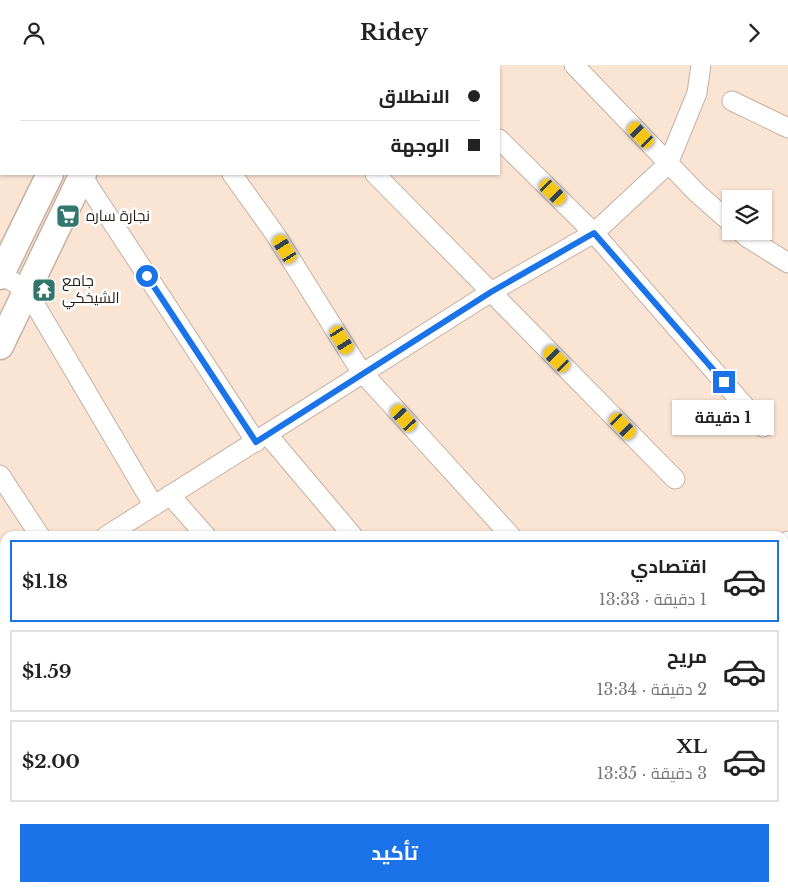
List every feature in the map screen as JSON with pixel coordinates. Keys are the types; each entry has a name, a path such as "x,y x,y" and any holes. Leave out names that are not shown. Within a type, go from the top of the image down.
{"street":[{"path":"574,65 668,164 722,215"},
{"path":"114,531 491,292 594,233 668,164 697,93 701,65"},
{"path":"732,101 788,128"},
{"path":"500,140 594,233 762,427"},
{"path":"50,175 0,275 27,291 154,506"},
{"path":"0,346 82,175"},
{"path":"82,175 261,438 348,531"},
{"path":"233,175 275,234 364,374 506,531"},
{"path":"376,175 676,479"},
{"path":"751,240 788,263"},
{"path":"0,475 37,531"},
{"path":"170,495 202,531"}],"place":[{"name":"نجارة ساره","path":"68,216"},
{"name":"جامع الشيخكي","path":"44,290"}],"route":[{"path":"147,276 256,442 491,292 594,233 724,382"}]}
